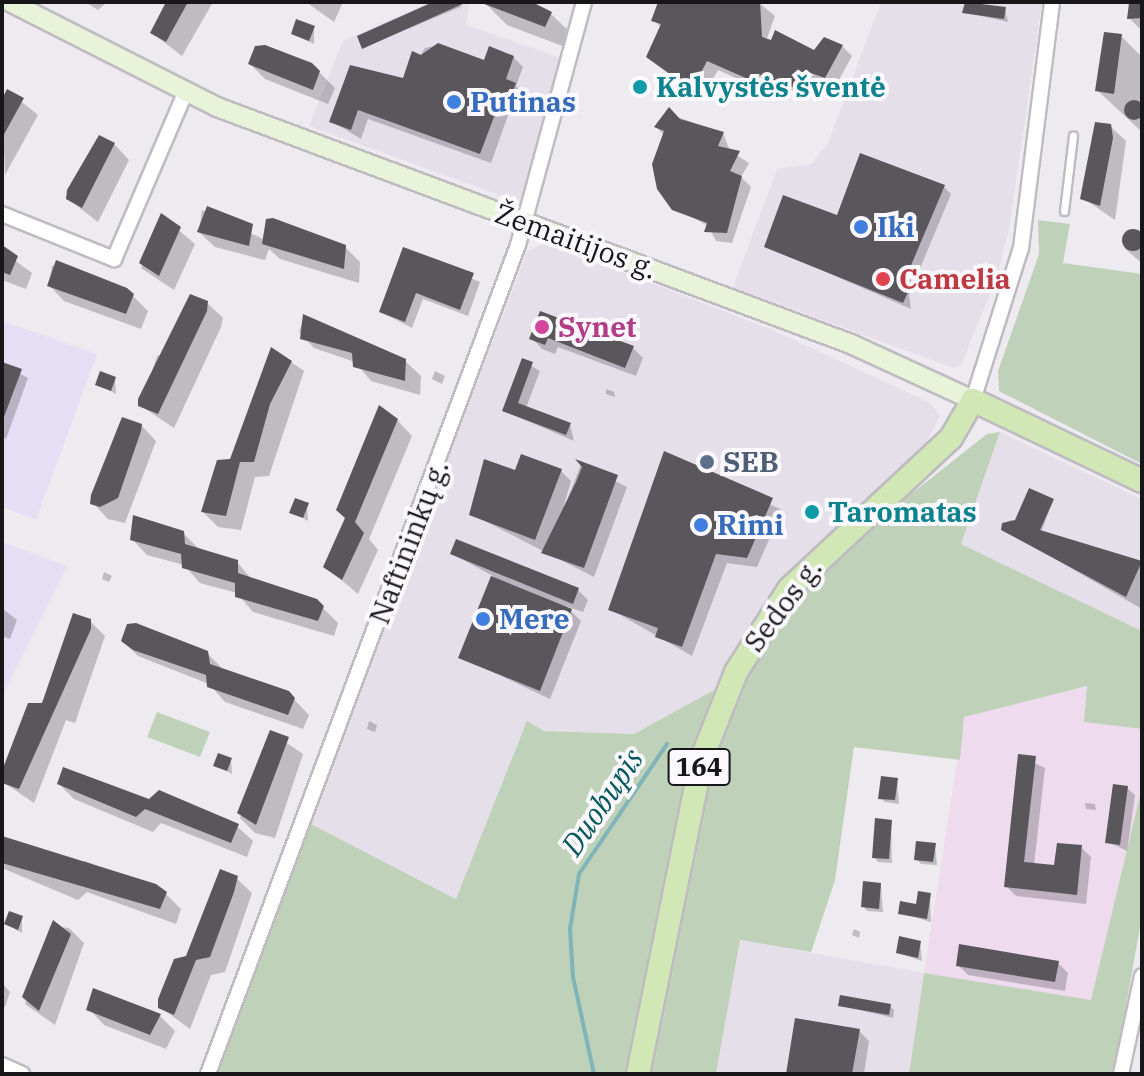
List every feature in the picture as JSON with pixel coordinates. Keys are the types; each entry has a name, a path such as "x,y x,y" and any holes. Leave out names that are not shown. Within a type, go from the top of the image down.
{"main road":[{"name":"Žemaitijos g.","path":"10,2 185,93 851,344 1142,481"},
{"name":"Sedos g.","path":"638,1074 690,797 736,672 789,589 951,438 973,400"}],"street":[{"name":"Naftininkų g.","path":"208,1074 526,223 584,2"},
{"name":"Sedos g.","path":"973,400 1021,248 1052,2"},
{"path":"2,214 114,259 185,93"},
{"path":"1121,1074 1142,976"},
{"path":"2,1065 22,1074"}],"lane":[{"path":"1064,211 1073,136"}],"shaded area":[{"path":"429,2 470,2 466,25 563,59 521,203 309,126 343,41"},
{"path":"881,2 1042,2 1009,230 996,280 961,365 953,368 733,287 777,169 811,164 828,143"},
{"path":"545,242 768,328 929,402 940,416 919,457 795,565 714,690 634,734 544,731 527,722 457,899 309,823 527,252"},
{"path":"2,321 97,354 36,520 2,507"},
{"path":"1000,432 1142,499 1142,631 961,544"},
{"path":"2,542 67,566 2,696"},
{"path":"1088,686 1084,722 1142,729 1142,787 1091,1001 924,973 964,717"},
{"path":"740,940 924,973 909,1074 716,1074"}],"green space":[{"path":"1038,220 1070,224 1063,263 1142,274 1142,464 999,391 998,371 1039,254"},
{"path":"1000,432 961,544 1142,631 1142,729 1084,722 1087,686 964,717 960,760 854,747 835,880 811,952 740,940 716,1074 648,1074 696,809 750,669 810,582 868,528 987,434"},
{"path":"714,690 679,804 627,1074 213,1074 309,823 456,899 527,721 544,731 634,734"},
{"path":"157,712 210,732 200,757 147,737"},
{"path":"1142,787 1140,927 1114,1074 909,1074 924,973 1091,1000"}],"building":[{"path":"166,2 188,2 166,42 150,33"},
{"path":"433,2 467,2 362,49 357,36"},
{"path":"479,2 532,2 552,12 545,27"},
{"path":"658,2 760,2 762,37 771,40 775,30 814,50 824,37 843,45 825,78 808,72 801,90 760,75 757,83 707,61 692,90 646,57 661,24 651,21"},
{"path":"965,2 1006,7 1004,19 962,13"},
{"path":"1129,3 1142,4 1142,18 1127,19"},
{"path":"296,19 315,26 309,41 291,34"},
{"path":"1104,32 1122,34 1114,94 1095,91"},
{"path":"438,43 484,60 489,46 514,56 506,79 516,83 508,104 500,101 480,154 358,110 351,130 329,122 350,65 403,78 412,51 421,55"},
{"path":"265,45 312,63 320,71 313,90 248,64 255,46"},
{"path":"7,89 24,98 2,138 2,99"},
{"path":"1134,100 1141,103 1144,110 1141,117 1134,120 1127,117 1124,110 1127,103"},
{"path":"669,107 680,119 724,132 718,146 740,151 730,171 742,176 727,233 704,232 707,223 672,210 657,189 652,164 664,131 654,127"},
{"path":"1095,122 1111,124 1113,138 1100,206 1080,199"},
{"path":"99,135 115,143 82,208 66,199 67,190"},
{"path":"860,153 945,185 901,289 908,292 903,303 764,247 783,195 837,215"},
{"path":"207,206 253,224 249,246 197,232"},
{"path":"161,213 181,227 159,276 139,263"},
{"path":"273,218 346,245 344,269 262,244 266,219"},
{"path":"1133,229 1141,232 1144,240 1141,248 1133,251 1125,248 1122,240 1125,232"},
{"path":"2,245 18,256 10,275 2,272"},
{"path":"403,247 474,273 460,310 416,293 405,322 379,312"},
{"path":"56,260 127,288 134,294 126,314 47,286"},
{"path":"190,294 208,301 207,311 158,414 138,406 138,399"},
{"path":"540,311 634,346 625,368 548,338 545,345 529,339"},
{"path":"303,314 406,359 405,381 353,367 352,353 300,339"},
{"path":"271,347 292,361 270,404 254,462 240,462 226,516 201,512 217,460 230,459"},
{"path":"522,358 533,362 518,403 571,423 566,435 502,411"},
{"path":"2,362 22,369 2,422"},
{"path":"100,371 116,377 111,391 95,385"},
{"path":"379,405 398,419 355,522 364,533 342,580 323,567 345,518 336,510"},
{"path":"122,417 142,424 118,498 100,507 90,504 91,495"},
{"name":"Rimi","path":"664,451 773,498 747,558 716,554 682,647 655,637 658,628 608,610"},
{"path":"521,454 562,469 535,540 469,515 484,459 515,470"},
{"path":"575,459 618,475 584,568 541,553 582,467"},
{"path":"1029,488 1054,499 1040,530 1142,561 1126,597 1001,530 1002,523 1015,520"},
{"path":"295,498 309,503 303,518 289,513"},
{"path":"133,515 184,531 185,544 238,560 238,573 317,599 324,606 318,621 235,597 235,583 182,568 181,554 130,540"},
{"path":"456,539 579,588 573,604 450,554"},
{"path":"491,576 572,609 540,691 458,658"},
{"path":"73,613 91,619 91,629 19,789 2,783 3,768 28,703 42,703"},
{"path":"136,623 208,651 210,664 289,691 295,698 288,715 207,687 206,675 133,650 121,641 127,624"},
{"path":"270,730 289,737 256,825 237,813"},
{"path":"218,753 232,758 227,771 213,766"},
{"path":"1018,754 1036,756 1024,862 1054,865 1057,843 1082,845 1077,895 1004,887"},
{"path":"63,767 149,799 159,790 239,824 231,843 145,809 136,817 57,784"},
{"path":"881,776 898,778 895,800 878,799"},
{"path":"1113,784 1128,786 1120,845 1105,843"},
{"path":"875,818 892,820 889,859 872,858"},
{"path":"2,836 156,884 167,892 160,909 2,863"},
{"path":"916,841 936,843 933,862 914,860"},
{"path":"220,869 238,876 234,892 210,957 196,960 174,1015 158,1008 158,999 174,959 186,956"},
{"path":"863,881 881,883 879,909 861,907"},
{"path":"918,891 931,893 927,919 898,914 900,901 916,904"},
{"path":"9,911 23,916 18,930 4,924"},
{"path":"53,920 71,934 39,1011 22,997"},
{"path":"899,936 921,941 918,958 896,953"},
{"path":"959,944 1059,961 1055,982 956,966"},
{"path":"93,988 161,1014 150,1035 86,1010"},
{"path":"840,995 891,1004 889,1015 838,1006"},
{"path":"795,1018 860,1029 852,1074 786,1074"}],"waterway":[{"name":"Duobupis","path":"594,1074 573,977 570,929 579,874 667,744"}],"place":[{"name":"Kalvystės šventė","path":"640,87"},
{"name":"Putinas","path":"454,102"},
{"name":"Iki","path":"861,227"},
{"name":"Camelia","path":"883,279"},
{"name":"Synet","path":"542,327"},
{"name":"SEB","path":"707,462"},
{"name":"Taromatas","path":"812,512"},
{"name":"Rimi","path":"701,525"},
{"name":"Mere","path":"483,619"}]}
